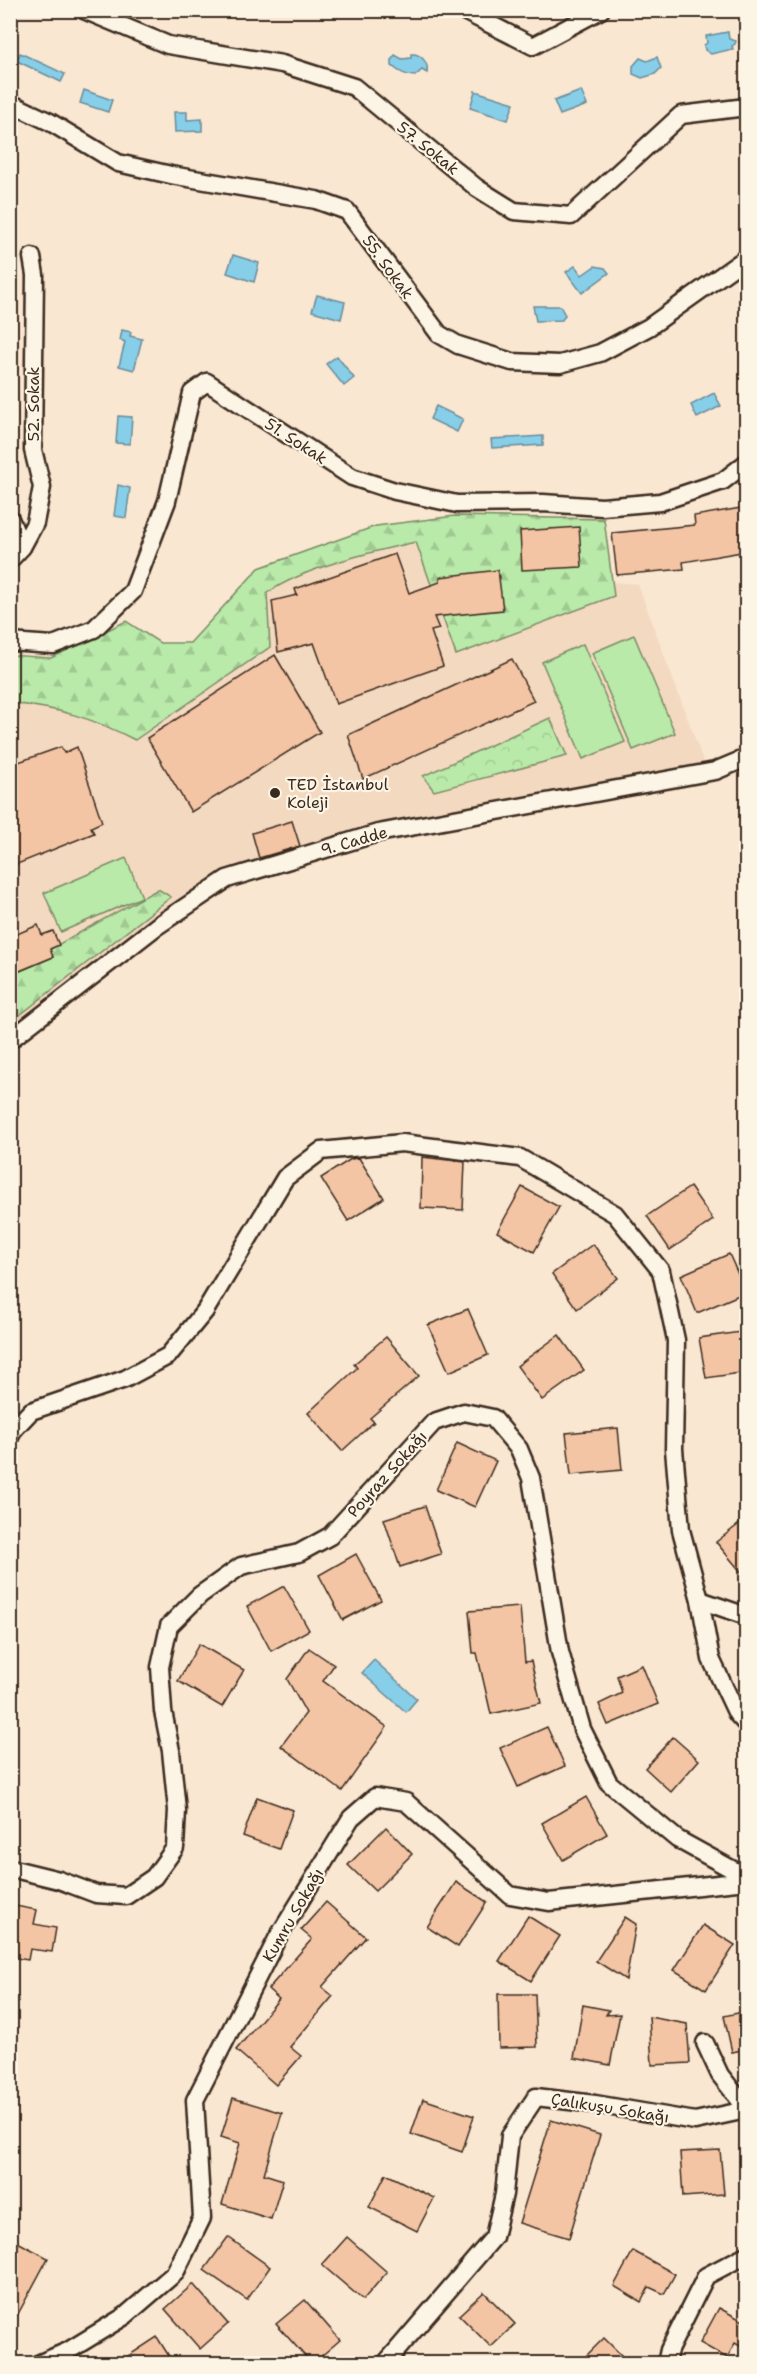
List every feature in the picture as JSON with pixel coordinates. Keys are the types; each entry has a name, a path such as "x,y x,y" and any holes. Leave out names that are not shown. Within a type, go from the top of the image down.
{"street":[{"name":"57. Sokak","path":"84,10 168,45 282,64 354,87 477,188 514,211 571,216 681,115 747,107"},
{"path":"462,10 533,46 601,10"},
{"name":"55. Sokak","path":"10,103 50,122 118,163 171,175 316,200 347,211 439,334 458,345 512,362 560,364 600,353 649,327 747,258"},
{"name":"52. Sokak","path":"10,560 22,547 36,523 42,487 33,450 35,275 32,257"},
{"name":"51. Sokak","path":"10,642 53,645 94,629 133,591 167,501 192,393 207,382 352,477 395,491 457,504 602,507 660,502 723,481 747,463"},
{"path":"10,519 22,547"},
{"name":"9. Cadde","path":"10,1040 158,926 227,879 378,833 715,771 747,758"},
{"path":"10,1437 14,1429 31,1411 125,1379 168,1356 205,1311 285,1178 321,1151 402,1143 520,1158 615,1214 661,1271 676,1340 674,1449 681,1530 700,1600 711,1659 737,1714 747,1724"},
{"name":"Poyraz Sokağı","path":"10,1868 59,1880 96,1894 126,1896 154,1877 175,1848 176,1839 177,1810 171,1751 163,1711 160,1667 169,1626 200,1595 242,1566 299,1553 330,1536 434,1422 464,1412 493,1418 519,1449 531,1478 560,1652 582,1729 609,1783 677,1839 747,1879"},
{"path":"700,1600 747,1616"},
{"name":"Kumru Sokağı","path":"38,2364 68,2351 125,2316 175,2273 202,2218 195,2100 278,1936 351,1818 375,1797 406,1802 510,1895 549,1902 747,1879"},
{"name":"Çalıkuşu Sokağı","path":"385,2364 494,2236 504,2194 510,2136 536,2097 595,2104 695,2121 747,2109 720,2075 705,2043"},
{"path":"666,2364 669,2350 706,2276 747,2255"}],"shaded area":[{"name":"TED İstanbul Koleji","path":"455,516 604,519 612,582 638,584 704,763 376,823 210,878 11,1032 11,655 51,658 126,621 160,643 190,643 259,568 376,526"}],"green space":[{"path":"455,516 604,519 614,596 456,655 416,542 319,568 300,575 267,593 270,647 135,740 104,725 75,715 11,703 10,655 51,658 126,621 160,643 190,643 259,568 376,526"},
{"path":"634,635 675,733 633,750 592,653"},
{"path":"583,644 625,742 583,759 542,662"},
{"path":"550,718 567,756 434,791 423,776"},
{"path":"126,858 142,897 61,932 44,893"},
{"path":"158,889 171,897 11,1022 11,975 53,957 50,949"}],"water":[{"path":"728,32 729,39 736,41 732,46 733,49 711,54 705,50 706,36"},
{"path":"20,53 65,74 61,82 17,61"},
{"path":"411,54 424,59 427,73 422,70 415,76 409,75 392,66 392,59 395,55 402,59 411,58"},
{"path":"657,57 661,68 655,74 642,78 633,74 633,66 640,58 647,61"},
{"path":"84,90 112,100 108,112 80,103"},
{"path":"475,91 514,103 508,120 470,108"},
{"path":"581,91 587,105 560,115 554,101"},
{"path":"174,112 187,112 187,120 202,119 202,131 175,132"},
{"path":"233,255 259,263 254,282 227,273"},
{"path":"575,266 582,275 595,266 605,268 609,273 582,293 566,272"},
{"path":"317,295 345,302 341,319 312,311"},
{"path":"533,306 560,306 565,315 562,320 536,321"},
{"path":"122,330 131,332 130,336 142,339 134,370 119,366 125,342 120,340"},
{"path":"337,356 354,378 344,386 326,364"},
{"path":"714,393 721,406 697,418 691,405"},
{"path":"436,406 463,419 457,432 430,419"},
{"path":"118,416 132,417 130,444 116,443"},
{"path":"543,436 543,445 492,448 491,439"},
{"path":"118,485 130,488 126,518 114,516"},
{"path":"374,1660 417,1699 406,1712 362,1673"}],"building":[{"path":"747,507 747,551 683,562 684,569 617,575 612,533 695,525 694,516"},
{"path":"579,527 582,567 522,570 520,531"},
{"path":"395,554 409,593 440,582 440,577 498,570 503,610 434,617 439,629 431,631 443,666 336,704 314,643 278,652 272,601 297,595 295,589"},
{"path":"275,655 320,732 191,812 147,738"},
{"path":"512,659 534,701 363,779 348,735"},
{"path":"61,747 64,753 77,747 102,822 91,827 94,833 10,867 10,765"},
{"path":"292,821 300,846 259,858 252,833"},
{"path":"38,925 42,935 53,931 59,945 50,949 53,957 10,975 10,937"},
{"path":"422,1157 465,1162 463,1210 421,1208"},
{"path":"359,1158 384,1198 348,1221 321,1178 351,1159"},
{"path":"522,1187 559,1207 534,1252 497,1232"},
{"path":"690,1187 713,1220 670,1250 647,1216"},
{"path":"593,1244 618,1278 577,1309 552,1274"},
{"path":"729,1254 746,1292 697,1313 681,1275"},
{"path":"468,1309 488,1355 449,1372 428,1325"},
{"path":"747,1331 747,1372 706,1378 699,1338"},
{"path":"559,1335 584,1370 542,1400 517,1366"},
{"path":"386,1337 419,1376 370,1418 374,1422 342,1451 308,1413 357,1368 354,1364"},
{"path":"618,1428 622,1470 571,1475 566,1433"},
{"path":"457,1443 496,1461 475,1507 436,1490"},
{"path":"425,1506 441,1554 400,1567 384,1519"},
{"path":"747,1518 747,1579 716,1542"},
{"path":"356,1554 381,1600 343,1620 319,1575"},
{"path":"284,1586 309,1630 271,1651 247,1606"},
{"path":"520,1607 525,1662 531,1661 541,1703 491,1714 477,1653 473,1653 469,1611"},
{"path":"199,1644 244,1670 222,1707 178,1681"},
{"path":"309,1648 334,1665 323,1681 387,1727 342,1791 281,1746 306,1713 287,1679"},
{"path":"642,1665 658,1704 608,1725 599,1704 622,1693 617,1676"},
{"path":"547,1727 565,1766 518,1787 500,1748"},
{"path":"673,1737 699,1760 671,1792 645,1768"},
{"path":"257,1797 293,1810 279,1849 243,1836"},
{"path":"586,1797 607,1834 563,1860 542,1823"},
{"path":"386,1827 412,1854 375,1891 348,1865"},
{"path":"456,1882 487,1902 458,1947 427,1927"},
{"path":"326,1902 366,1937 322,1987 333,1996 290,2047 301,2056 276,2085 236,2050 279,1999 268,1989 312,1939 301,1930"},
{"path":"10,1905 37,1910 34,1924 56,1928 52,1952 30,1949 28,1960 10,1957"},
{"path":"528,1916 560,1936 531,1981 499,1961"},
{"path":"625,1917 636,1924 626,1980 596,1961"},
{"path":"703,1925 735,1945 706,1990 674,1970"},
{"path":"498,1994 535,1994 537,2047 499,2048"},
{"path":"583,2005 609,2010 606,2015 620,2014 610,2065 574,2058"},
{"path":"747,2011 747,2049 732,2052 724,2016"},
{"path":"649,2017 687,2024 690,2063 652,2065"},
{"path":"233,2098 282,2113 264,2174 283,2180 271,2219 222,2204 240,2143 221,2137"},
{"path":"423,2099 474,2116 462,2152 411,2134"},
{"path":"551,2120 600,2135 569,2238 519,2223"},
{"path":"720,2150 724,2194 683,2197 680,2152"},
{"path":"386,2174 434,2198 417,2231 369,2207"},
{"path":"228,2237 270,2267 247,2300 204,2270"},
{"path":"347,2237 387,2272 363,2300 322,2265"},
{"path":"10,2238 48,2258 10,2329"},
{"path":"633,2251 675,2274 664,2294 649,2287 641,2302 614,2286"},
{"path":"193,2284 228,2324 200,2349 165,2309"},
{"path":"484,2292 515,2324 491,2347 459,2315"},
{"path":"305,2300 340,2340 312,2364 276,2324"},
{"path":"719,2308 747,2323 747,2350 735,2343 727,2358 700,2343"},
{"path":"157,2337 174,2364 116,2364"},
{"path":"604,2338 630,2364 578,2364"}],"place":[{"name":"TED İstanbul Koleji","path":"275,793"}]}
